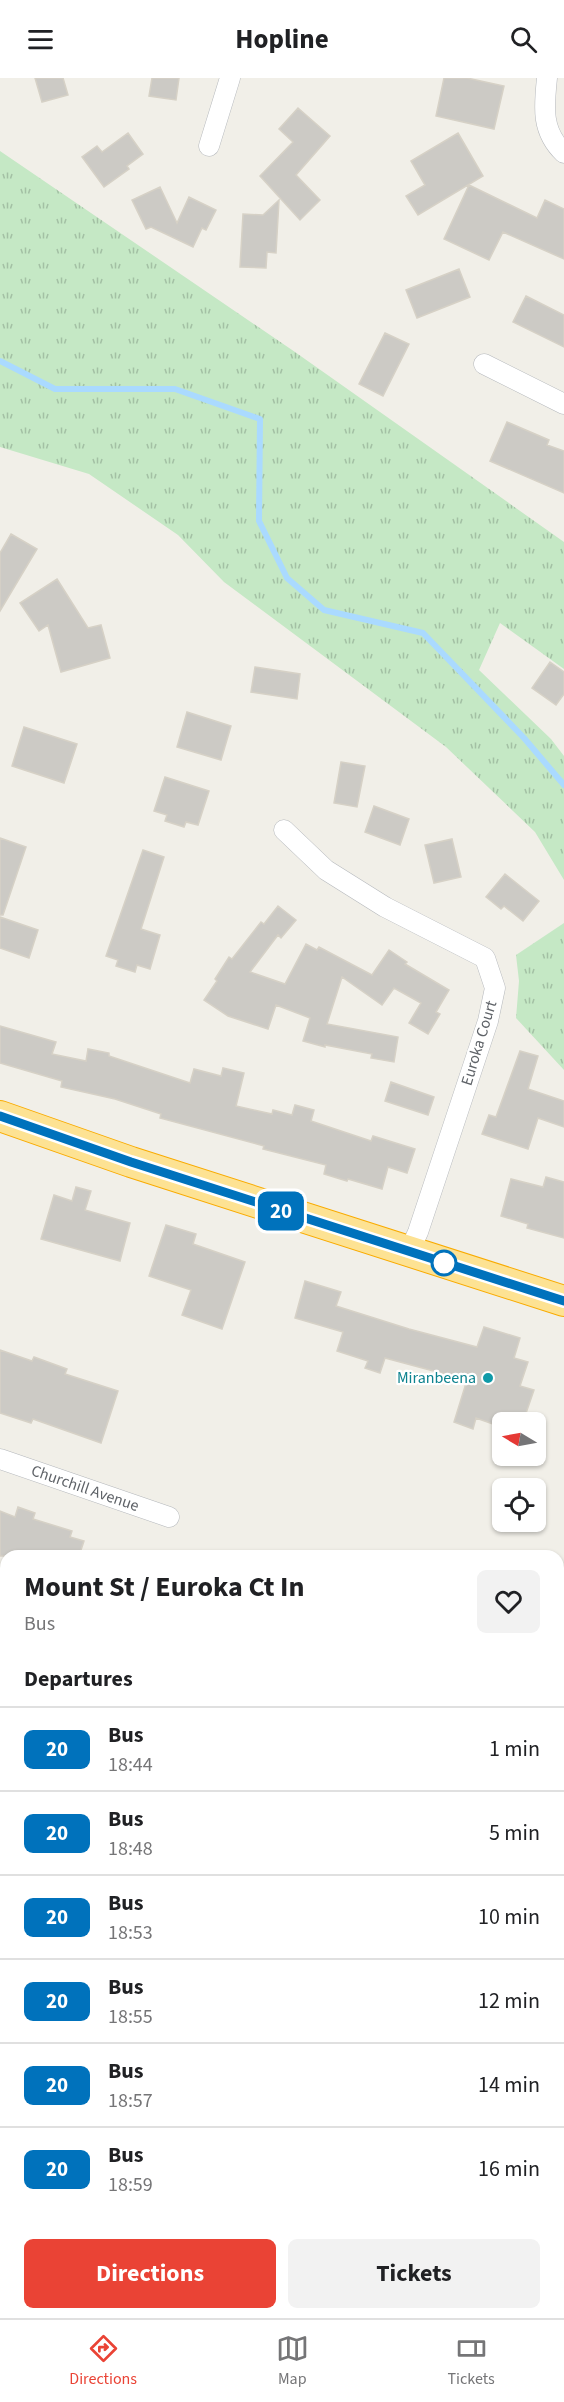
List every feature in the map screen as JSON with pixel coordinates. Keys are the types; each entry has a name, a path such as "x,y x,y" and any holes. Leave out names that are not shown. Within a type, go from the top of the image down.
{"highway":[{"path":"0,1116 131,1162 564,1301"}],"street":[{"path":"209,146 230,78"},
{"path":"547,78 544,105 549,133 564,153"},
{"path":"484,364 564,404"},
{"name":"Euroka Court","path":"284,830 326,870 385,907 485,958 495,988 488,1021 418,1232 409,1252"},
{"name":"Churchill Avenue","path":"0,1459 169,1517"}],"green space":[{"path":"0,151 295,352 564,542 564,669 500,623 479,670 551,739 564,756 564,880 535,832 446,747 224,582 178,535 89,474 0,447"},
{"path":"564,923 564,1070 516,1018 519,981 516,955"}],"building":[{"path":"35,78 63,78 68,95 42,102"},
{"path":"152,78 179,78 176,100 149,96"},
{"path":"444,78 467,78 504,86 494,129 436,116"},
{"path":"298,108 330,136 296,175 320,200 300,220 260,176 293,142 279,129"},
{"path":"128,133 143,154 127,166 129,169 104,187 82,157 97,146 102,152"},
{"path":"458,133 483,176 418,215 406,196 425,185 411,161"},
{"path":"469,185 537,218 545,200 564,209 564,259 503,232 489,260 444,239"},
{"path":"160,187 177,223 189,197 216,210 206,230 202,228 193,247 151,227 146,229 132,200"},
{"path":"279,200 276,253 267,252 266,268 240,267 243,214 263,215"},
{"path":"459,269 470,297 417,318 406,290"},
{"path":"526,296 564,315 564,347 513,322"},
{"path":"385,333 409,344 383,396 359,384"},
{"path":"507,422 549,440 547,445 564,451 564,493 490,461"},
{"path":"11,534 37,549 0,611 0,553"},
{"path":"57,579 88,628 101,625 110,658 61,672 48,625 39,631 20,603"},
{"path":"550,662 564,672 564,694 556,705 532,688"},
{"path":"255,667 300,674 297,699 251,692"},
{"path":"187,712 231,726 221,760 177,747"},
{"path":"24,727 77,744 64,783 12,766"},
{"path":"341,762 365,766 357,807 334,803"},
{"path":"165,777 209,791 198,825 186,822 184,827 165,821 167,815 154,811"},
{"path":"374,806 409,819 400,845 365,832"},
{"path":"0,838 26,847 3,915 0,915"},
{"path":"452,839 461,877 434,883 425,845"},
{"path":"143,850 164,857 141,929 160,935 150,969 137,965 135,972 116,966 118,960 106,956"},
{"path":"505,874 539,901 523,921 504,906 501,909 486,897"},
{"path":"278,906 296,920 281,938 278,935 250,972 285,984 306,944 317,950 319,947 372,975 389,950 407,962 405,964 449,990 436,1012 440,1014 428,1034 409,1023 421,1003 394,988 382,1005 342,977 327,1024 398,1037 394,1062 371,1058 372,1054 325,1045 325,1047 303,1041 310,1018 276,1005 268,1029 228,1016 204,1000 229,957 232,959 261,922 264,924"},
{"path":"0,917 38,930 29,958 0,948"},
{"path":"0,1026 56,1042 52,1054 86,1061 88,1049 109,1053 109,1056 190,1083 194,1069 221,1076 223,1068 244,1073 236,1106 272,1114 273,1110 292,1115 295,1105 314,1110 311,1121 371,1141 373,1136 415,1149 407,1173 388,1167 382,1189 348,1179 347,1181 324,1174 326,1165 160,1118 161,1114 115,1099 61,1087 62,1081 0,1063"},
{"path":"520,1051 538,1056 528,1089 564,1101 564,1127 538,1118 528,1149 482,1134 489,1115 496,1117"},
{"path":"391,1082 434,1097 428,1115 385,1101"},
{"path":"546,1177 564,1182 564,1238 527,1228 528,1224 501,1216 511,1179 543,1187"},
{"path":"76,1187 91,1191 85,1210 130,1223 120,1261 41,1239 54,1195 72,1201"},
{"path":"166,1225 196,1234 193,1244 245,1262 222,1329 182,1315 191,1290 149,1276"},
{"path":"305,1281 341,1292 336,1306 409,1329 477,1347 484,1327 520,1338 514,1358 528,1362 520,1386 534,1390 526,1412 492,1412 492,1424 476,1418 473,1429 454,1422 467,1380 385,1358 380,1373 365,1368 368,1361 337,1351 343,1332 295,1318"},
{"path":"0,1350 32,1361 34,1357 67,1369 65,1374 118,1391 101,1443 33,1419 31,1423 0,1413"},
{"path":"18,1507 35,1513 33,1519 72,1531 70,1537 84,1541 81,1550 0,1550 0,1511 15,1517"}],"waterway":[{"path":"0,361 55,389 175,389 260,419 259,521 287,578 324,610 423,633 524,738 564,785"}],"bus line":[{"name":"20","path":"0,1116 131,1162 564,1301"}],"place":[{"name":"Miranbeena","path":"488,1378"}]}
